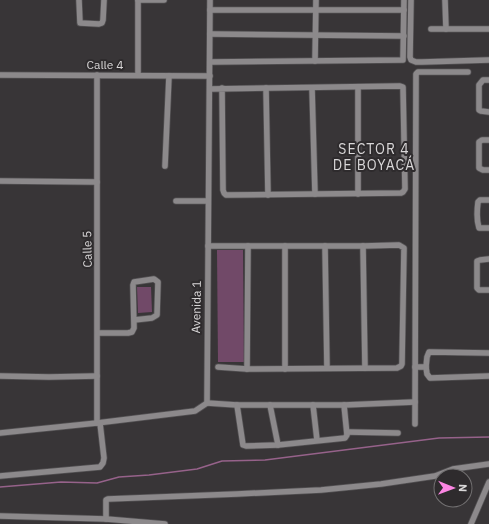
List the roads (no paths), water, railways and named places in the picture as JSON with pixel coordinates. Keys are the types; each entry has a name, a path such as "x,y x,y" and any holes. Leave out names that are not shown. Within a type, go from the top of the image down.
{"street":[{"path":"79,0 80,23 99,24 102,23 103,20 104,0"},
{"path":"138,75 138,0 164,0"},
{"name":"Avenida 1","path":"207,403 210,0"},
{"path":"315,61 316,0"},
{"path":"210,62 403,60 404,0"},
{"path":"411,0 411,60 416,62 489,60"},
{"path":"445,0 446,29"},
{"path":"210,10 404,10"},
{"path":"431,29 489,29"},
{"path":"210,34 404,36"},
{"path":"416,424 416,74 418,72 468,72"},
{"name":"Calle 4","path":"0,75 210,76"},
{"name":"Calle 5","path":"0,476 100,466 103,463 104,458 99,423 97,376 97,75"},
{"path":"165,166 169,76"},
{"path":"489,80 483,80 479,85 479,110 489,112"},
{"path":"210,89 222,88 400,86 403,87 405,189 400,193 358,194 230,196 224,193 222,88"},
{"path":"358,87 358,194"},
{"path":"266,88 268,195"},
{"path":"312,88 315,194"},
{"path":"489,140 482,140 479,142 479,168 482,170 489,170"},
{"path":"0,181 97,182"},
{"path":"489,200 480,200 477,208 477,222 479,228 489,228"},
{"path":"176,201 208,201"},
{"path":"208,246 399,245 404,248 402,364 398,368 247,369 218,367"},
{"path":"247,369 248,246"},
{"path":"285,246 285,368"},
{"path":"325,246 327,368"},
{"path":"364,246 365,368"},
{"path":"489,259 477,261 477,288 479,290 489,290"},
{"path":"98,333 132,332 134,328 134,320 134,282 154,279 158,282 157,315 152,318 134,320"},
{"path":"489,353 429,352 426,367 427,374 430,378 489,376"},
{"path":"416,367 426,367"},
{"path":"0,376 97,376"},
{"path":"0,433 195,411 207,403 237,405 344,405 415,402"},
{"path":"237,405 243,445 278,445 347,437 344,405"},
{"path":"270,405 278,445"},
{"path":"313,405 318,440"},
{"path":"347,432 398,433"},
{"path":"106,519 106,503 108,499 321,490 381,484 435,476 453,469 489,464"},
{"path":"471,524 489,482"},
{"path":"0,516 106,519 165,524"}],"waterway":[{"path":"0,487 61,482 97,483 119,477 197,469 222,461 265,460 439,438 489,437"}],"district":[{"name":"SECTOR 4 DE BOYACÁ","path":"374,158"}]}
